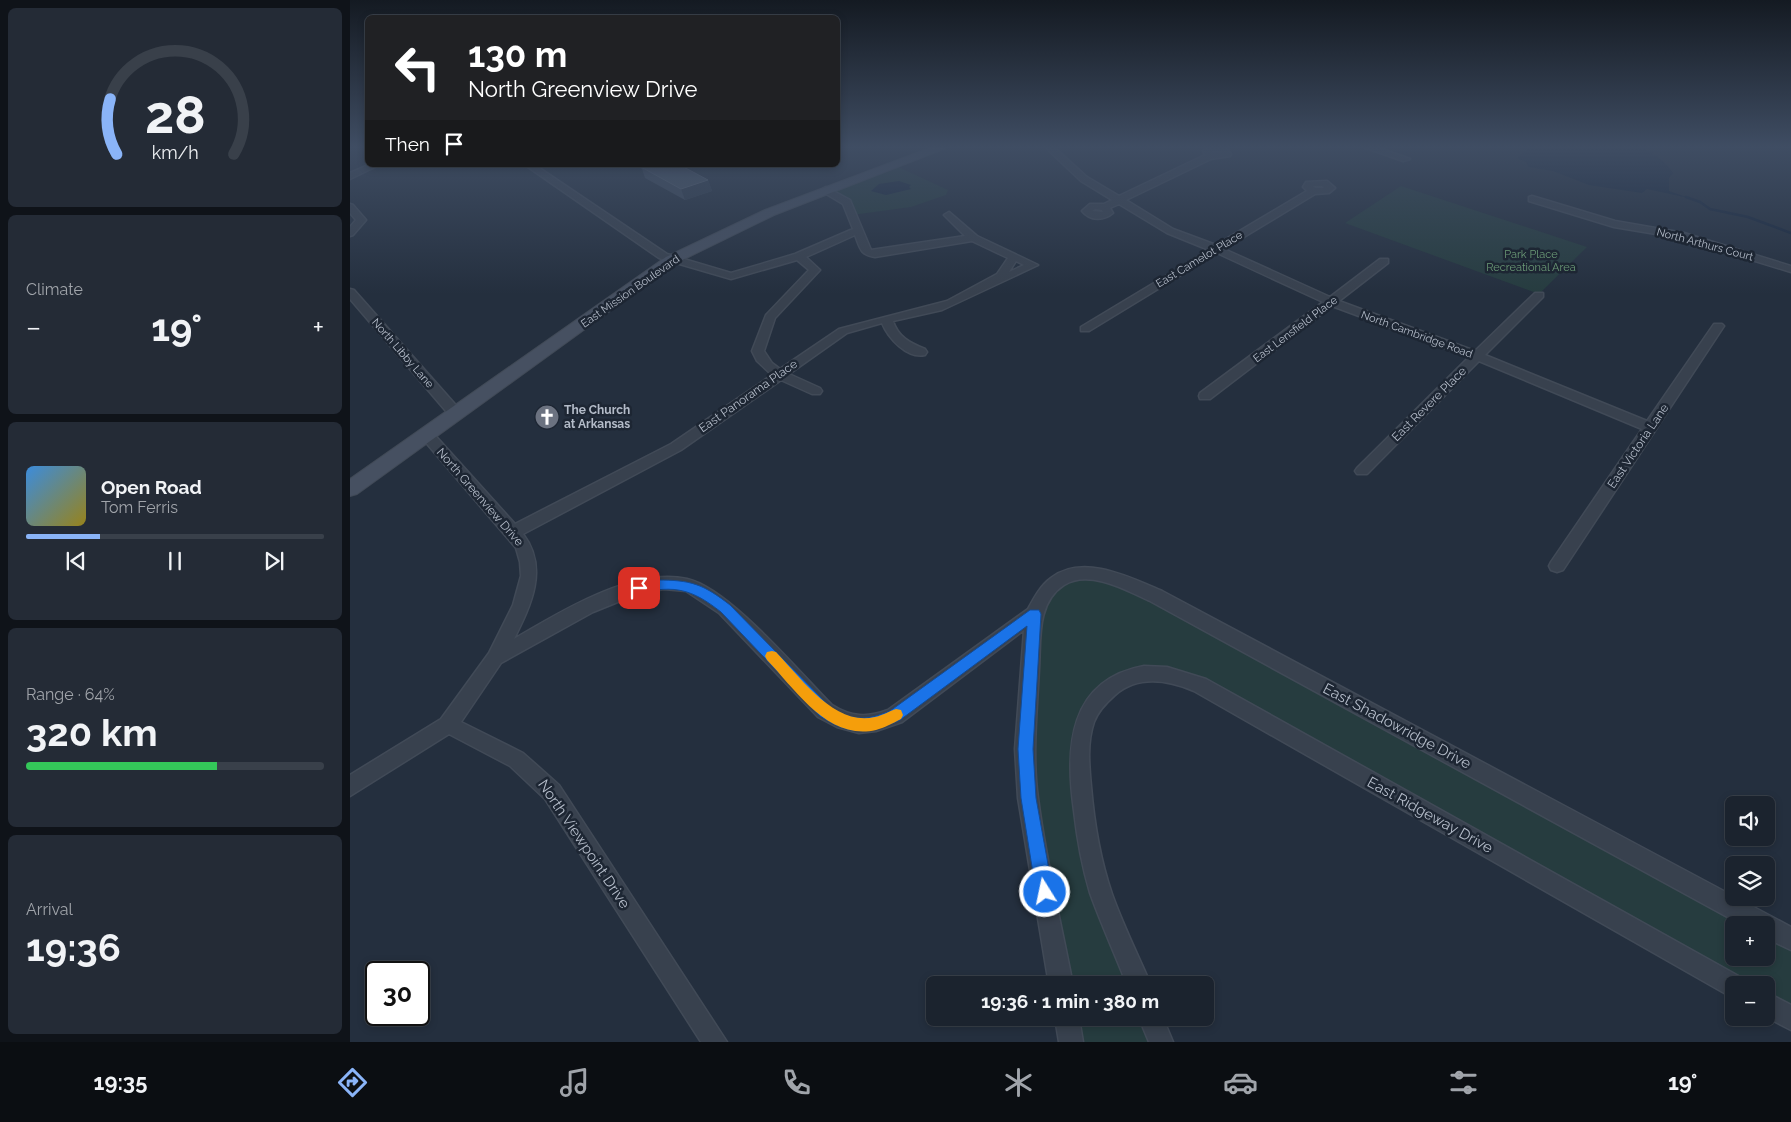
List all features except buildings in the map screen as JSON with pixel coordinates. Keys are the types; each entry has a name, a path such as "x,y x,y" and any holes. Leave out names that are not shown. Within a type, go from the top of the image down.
{"main road":[{"name":"East Mission Boulevard","path":"350,489 671,260 739,225 810,197"}],"street":[{"path":"576,197 671,260 732,276 798,256 857,231"},
{"path":"838,197 847,202 864,251 871,254 973,238"},
{"name":"North Cambridge Road","path":"1117,197 1121,199"},
{"name":"North Cambridge Road","path":"1118,197 1170,231 1185,235 1332,302 1477,356 1651,428"},
{"path":"1105,207 1126,197"},
{"name":"East Camelot Place","path":"1085,329 1303,197"},
{"name":"North Arthurs Court","path":"1532,199 1614,224 1681,235 1791,269"},
{"path":"350,207 361,220 350,233"},
{"path":"949,215 973,238 1014,257"},
{"path":"798,256 815,270 770,317 758,351 763,361 780,374 816,391"},
{"name":"East Panorama Place","path":"513,532 676,447 843,331 938,308 992,283 1004,280 1033,265 1014,257 1001,276 992,283"},
{"name":"East Lensfield Place","path":"1205,396 1384,261"},
{"name":"North Libby Lane","path":"350,292 456,414"},
{"name":"East Revere Place","path":"1362,471 1539,294"},
{"path":"887,319 889,329 895,338 921,352"},
{"name":"East Victoria Lane","path":"1557,566 1718,326"},
{"name":"North Greenview Drive","path":"427,435 513,532 524,548 528,566 528,582 524,598 495,658"},
{"name":"East Shadowridge Drive","path":"1034,614 1044,596 1059,580 1082,574 1104,576 1128,584 1156,596 1747,916"},
{"path":"350,786 448,725 495,658 585,607 621,592 657,584 685,585 709,596 725,608 825,711 840,721 857,725 876,724 895,716 1034,614"},
{"path":"1034,614 1026,749 1028,798 1059,976"},
{"name":"East Ridgeway Drive","path":"1135,976 1097,879 1081,795 1079,752 1085,721 1098,698 1119,681 1143,674 1166,674 1200,685 1725,981"},
{"name":"North Viewpoint Drive","path":"448,725 500,748 520,760 552,792 715,1042"},
{"name":"East Shadowridge Drive","path":"1775,931 1791,940"},
{"path":"1775,1009 1791,1018"},
{"path":"1068,1026 1071,1042"},
{"path":"1154,1026 1161,1042"}],"green space":[{"path":"838,197 941,197 911,207 852,215 847,202"},
{"name":"Park Place Recreational Area","path":"1385,197 1433,197 1587,247 1539,294 1345,223"},
{"path":"1104,576 1747,916 1725,916 1725,966 1775,966 1775,931 1791,939 1791,1018 1775,1009 1775,976 1725,976 1725,980 1185,679 1119,681 1085,721 1081,795 1136,976 1060,976 1025,749 1044,596 1059,580"},
{"path":"1068,1026 1154,1026 1161,1042 1071,1042"}],"waterway":[{"path":"1686,197 1700,202 1710,209 1748,217 1791,233"}],"slow traffic":[{"path":"772,656 825,711 840,721 857,725 876,724 896,715"}],"place":[{"name":"The Church at Arkansas","path":"547,417"}],"route":[{"path":"639,588 657,584 685,585 709,596 725,608 825,711 840,721 857,725 876,724 895,716 1034,614 1026,749 1028,798 1045,892"}]}
